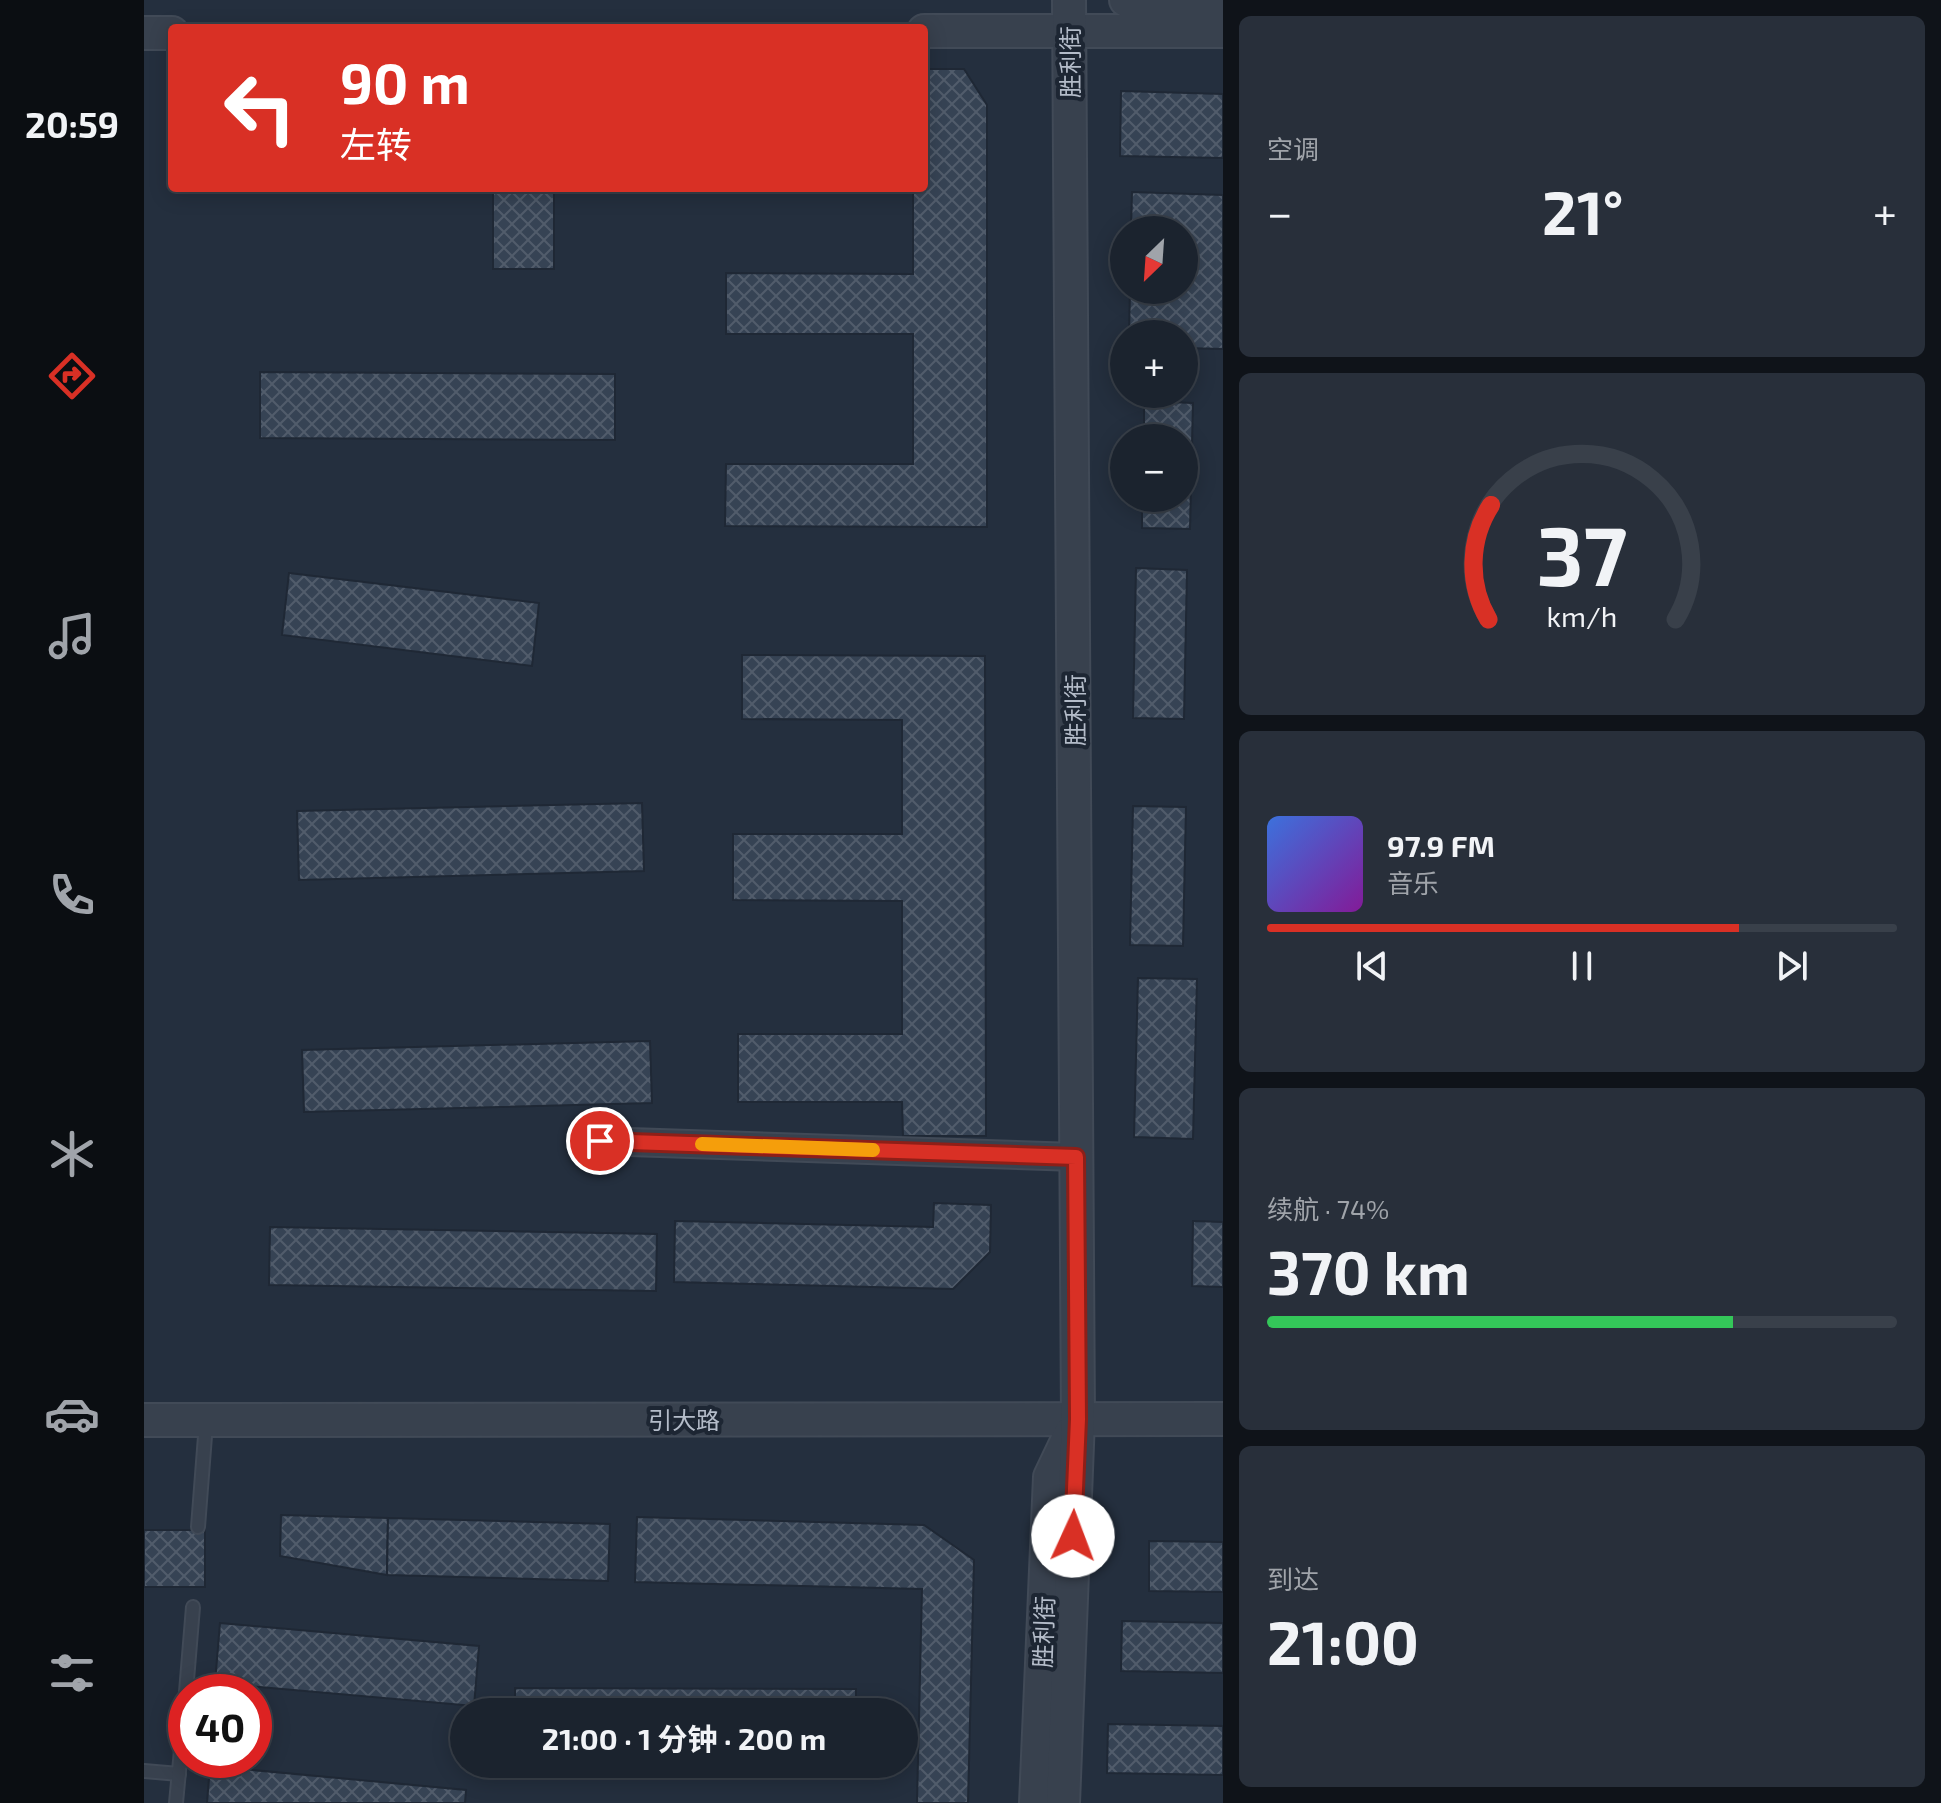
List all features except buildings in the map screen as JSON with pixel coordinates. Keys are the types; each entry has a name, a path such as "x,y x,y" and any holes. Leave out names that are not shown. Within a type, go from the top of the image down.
{"street":[{"path":"1126,0 1223,0"},
{"path":"928,31 1069,15 1223,31"},
{"name":"胜利街","path":"1063,1803 1078,1419 1069,15"},
{"path":"144,33 168,33"},
{"path":"600,1141 1076,1157"},
{"name":"胜利街","path":"1036,1803 1050,1477 1078,1419"},
{"name":"引大路","path":"144,1420 1223,1419"}],"lane":[{"path":"198,1527 206,1420"},
{"path":"188,1674 193,1607"},
{"path":"144,1771 168,1773"},
{"path":"176,1803 179,1778"}],"slow traffic":[{"path":"702,1144 873,1150"}],"route":[{"path":"600,1141 1076,1157 1078,1419 1073,1536"}]}
